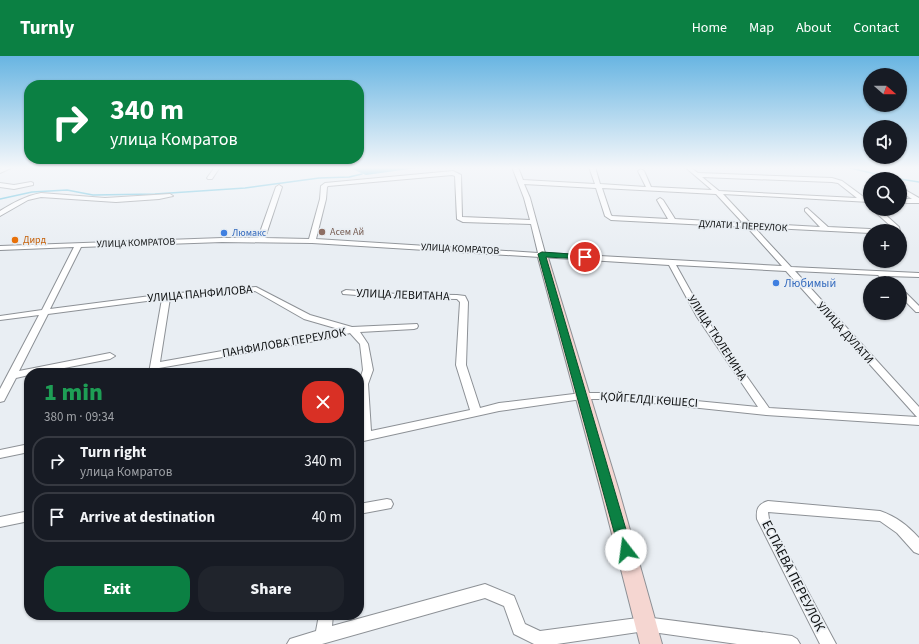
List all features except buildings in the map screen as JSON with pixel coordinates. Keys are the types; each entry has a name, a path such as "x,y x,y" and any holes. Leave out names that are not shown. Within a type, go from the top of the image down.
{"street":[{"path":"261,240 277,194"},
{"path":"312,241 323,194"},
{"path":"458,194 459,218 463,220 534,222"},
{"path":"525,194 610,491 651,644"},
{"name":"ДУЛАТИ 1 ПЕРЕУЛОК","path":"601,194 608,216 616,220 863,231"},
{"name":"УЛИЦА ДУЛАТИ","path":"719,194 919,414"},
{"path":"753,194 863,199"},
{"path":"857,194 863,199"},
{"path":"909,194 919,201"},
{"path":"0,214 22,200 36,195 64,196 85,200 143,199 170,196"},
{"path":"660,200 673,222"},
{"path":"907,201 919,201"},
{"path":"807,210 826,229"},
{"path":"882,216 892,224"},
{"name":"УЛИЦА КОМРАТОВ","path":"0,248 222,240 312,241 671,263 919,276"},
{"path":"0,399 78,245"},
{"name":"УЛИЦА ТЮЛЕНИНА","path":"671,263 701,317 766,411"},
{"path":"880,273 883,276"},
{"name":"УЛИЦА ПАНФИЛОВА","path":"0,318 166,296 256,289 308,317 352,330"},
{"name":"УЛИЦА ЛЕВИТАНА","path":"346,292 397,296 462,298 464,302 461,365 476,412"},
{"name":"ПАНФИЛОВА ПЕРЕУЛОК","path":"154,368 166,296"},
{"path":"907,299 919,310"},
{"name":"ПАНФИЛОВА ПЕРЕУЛОК","path":"159,368 352,330 414,326"},
{"path":"352,330 358,335 364,344 368,370 364,378"},
{"path":"49,368 110,356"},
{"path":"13,375 24,373"},
{"name":"ҚОЙГЕЛДІ КӨШЕСІ","path":"364,437 499,407 582,396 614,396 766,411 919,421"},
{"path":"0,454 24,449"},
{"path":"364,508 387,504"},
{"name":"ЕСПАЕВА ПЕРЕУЛОК","path":"828,644 763,519 762,510 768,506 880,516 892,520 897,524 919,548"},
{"path":"0,522 24,517"},
{"path":"295,644 485,591 510,600 519,629 540,639 645,624 792,644"},
{"path":"323,636 325,620"}],"waterway":[{"path":"0,199 21,194"},
{"path":"90,194 128,194"}],"place":[{"name":"Асем Ай","path":"322,232"},
{"name":"Люмакс","path":"224,233"},
{"name":"Дирд","path":"15,240"},
{"name":"Любимый","path":"776,283"}],"route":[{"path":"585,257 542,254 626,550"}]}
